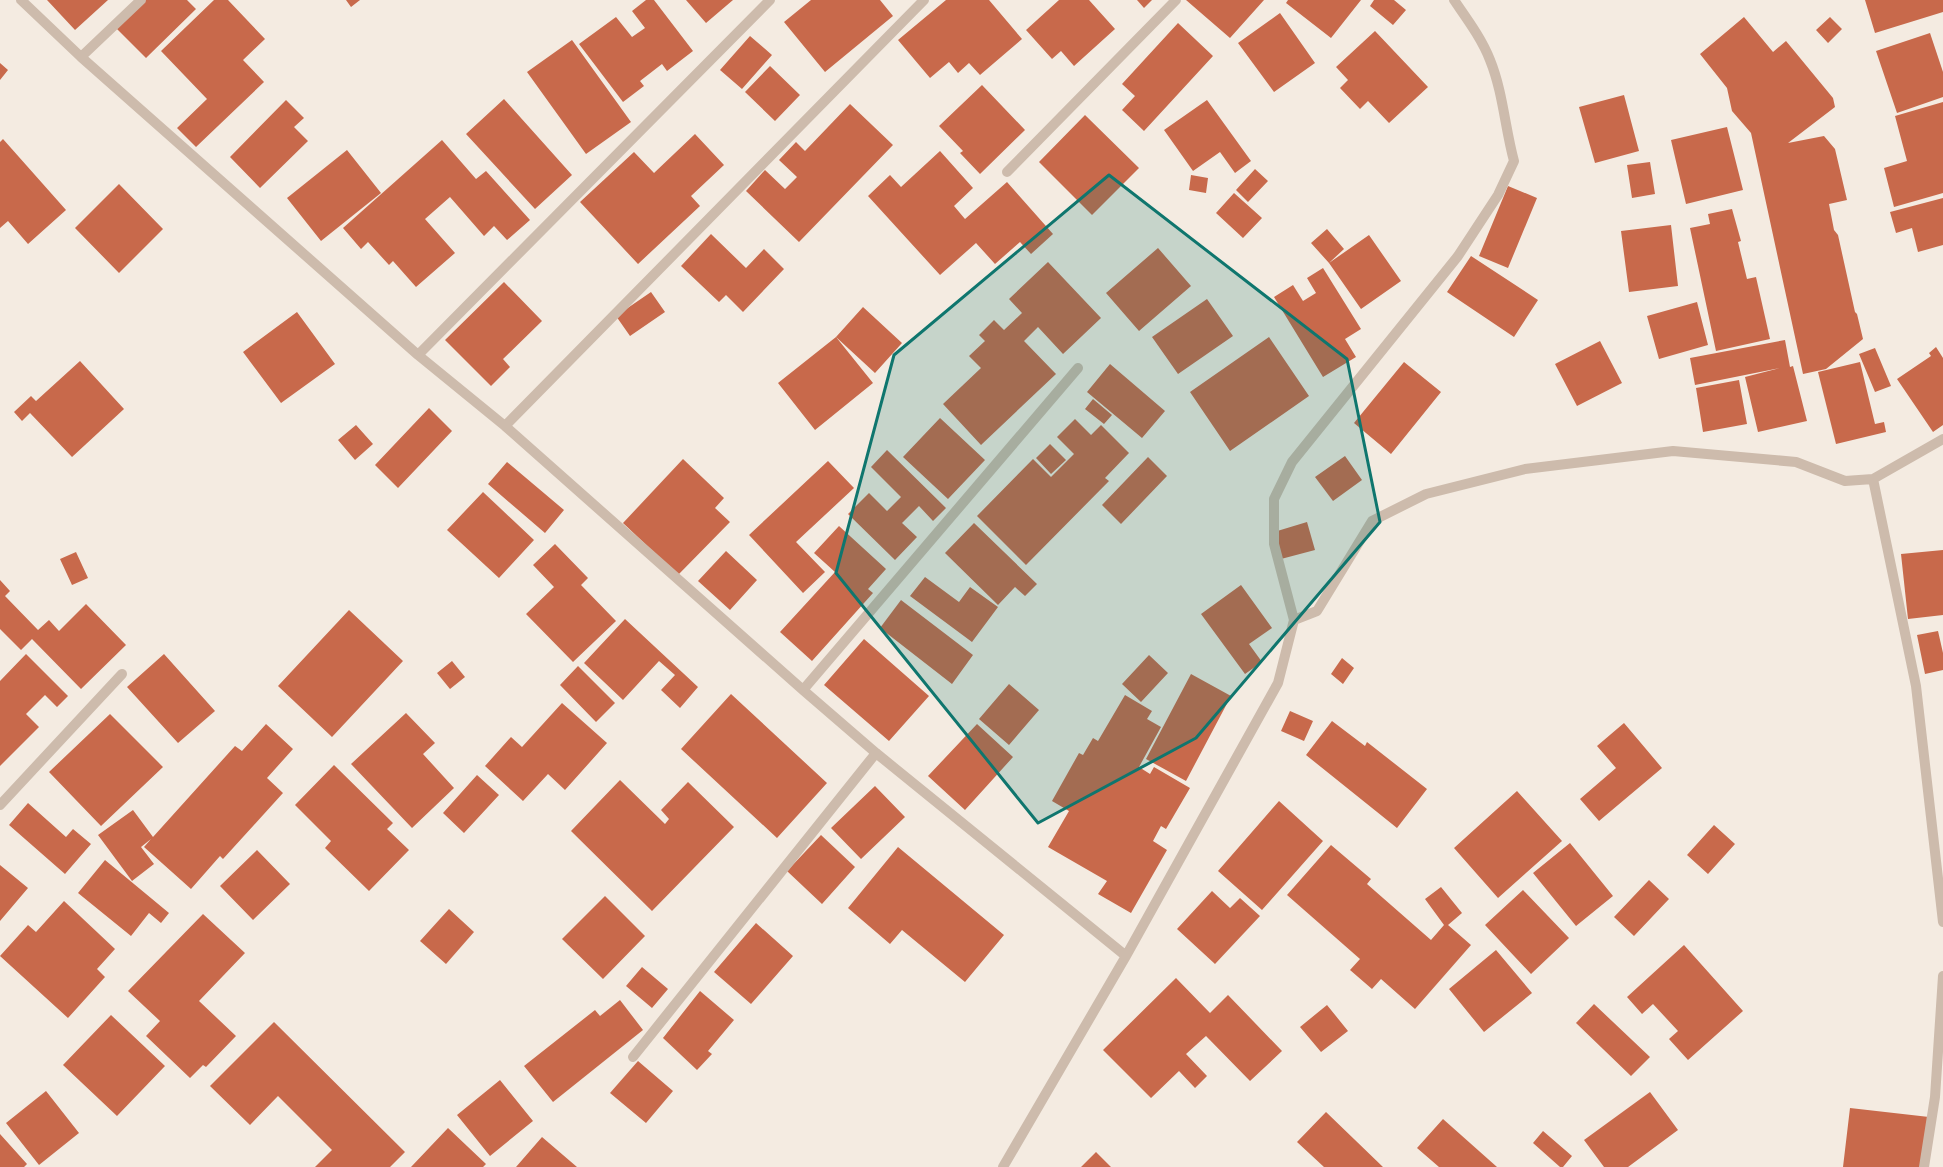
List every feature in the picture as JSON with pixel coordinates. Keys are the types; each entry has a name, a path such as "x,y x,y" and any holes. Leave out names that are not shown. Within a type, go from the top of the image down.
{"street":[{"path":"20,0 81,57 418,355 504,426 803,690 876,753 1126,956"},
{"path":"81,57 141,0"},
{"path":"418,355 770,0"},
{"path":"504,426 924,0"},
{"path":"1007,172 1176,0"},
{"path":"1008,1165 1278,683 1294,620 1274,544 1274,499 1292,462 1458,256 1498,195 1514,161 1507,135 1507,124 1490,60 1470,23 1454,0"},
{"path":"803,690 1078,368"},
{"path":"1294,620 1317,611 1372,521 1426,494 1525,469 1673,451 1796,462 1845,481 1873,480 1943,439"},
{"path":"1873,480 1916,686 1943,922"},
{"path":"0,805 122,674"},
{"path":"633,1057 876,753"},
{"path":"1924,1167 1935,1097 1943,976"}],"highlighted area":[{"path":"1109,175 1347,359 1380,522 1196,738 1038,823 836,573 894,355"}],"building":[{"path":"47,0 108,0 75,30"},
{"path":"144,0 187,0 196,9 146,58 116,28"},
{"path":"214,0 228,0 265,39 243,60 264,82 196,147 177,128 207,99 161,51"},
{"path":"346,0 360,0 351,7"},
{"path":"646,0 654,0 693,51 667,71 662,64 640,81 644,86 623,102 579,44 616,17 632,37 645,28 632,11"},
{"path":"686,0 733,0 706,23"},
{"path":"811,0 880,0 893,16 825,72 784,22"},
{"path":"946,0 989,0 1022,39 980,75 969,63 958,73 949,62 930,78 898,40"},
{"path":"1059,0 1089,0 1115,29 1074,66 1061,51 1052,59 1026,30"},
{"path":"1137,0 1152,0 1144,8"},
{"path":"1186,0 1264,0 1230,38"},
{"path":"1288,0 1361,0 1331,38 1286,3"},
{"path":"1374,0 1394,0 1406,10 1393,25 1370,6"},
{"path":"1865,0 1943,0 1943,12 1875,33"},
{"path":"1280,13 1315,63 1274,92 1238,43"},
{"path":"1744,17 1773,52 1786,41 1833,98 1835,107 1788,143 1824,136 1835,149 1847,200 1829,204 1834,230 1838,235 1855,312 1857,314 1863,339 1826,369 1803,374 1751,133 1732,111 1727,88 1700,54"},
{"path":"1830,17 1842,29 1828,43 1816,30"},
{"path":"1178,23 1213,56 1144,131 1122,110 1135,96 1122,84"},
{"path":"1375,31 1428,87 1389,123 1368,101 1360,109 1340,88 1348,80 1336,67"},
{"path":"1930,33 1943,72 1943,97 1897,113 1876,51"},
{"path":"750,36 772,55 742,89 720,70"},
{"path":"572,40 631,122 586,154 527,72"},
{"path":"0,63 8,70 0,80"},
{"path":"770,66 800,95 775,121 745,92"},
{"path":"982,85 1025,130 980,174 960,153 963,151 939,126"},
{"path":"1624,95 1639,151 1595,163 1579,107"},
{"path":"504,99 572,175 535,209 466,134"},
{"path":"286,100 304,118 294,127 308,141 260,188 230,157"},
{"path":"1207,100 1251,161 1235,173 1220,152 1193,171 1164,130"},
{"path":"1943,102 1943,193 1894,207 1884,168 1907,161 1895,116"},
{"path":"850,104 893,145 799,242 746,191 765,170 785,189 797,177 779,160 796,142 805,151"},
{"path":"1085,115 1139,168 1092,215 1039,162"},
{"path":"1727,127 1743,190 1686,204 1671,140"},
{"path":"695,134 724,165 691,196 700,206 638,264 580,202 634,152 654,173"},
{"path":"3,139 66,210 28,244 8,221 0,228 0,142"},
{"path":"442,140 476,179 486,171 530,220 507,240 494,226 484,236 450,197 425,219 455,253 416,287 393,261 389,265 368,242 361,249 343,228"},
{"path":"347,150 381,193 321,241 287,198"},
{"path":"940,151 973,188 954,206 965,219 1007,182 1053,234 1031,254 1020,242 995,264 976,243 940,275 868,196 890,175 901,187"},
{"path":"1650,162 1655,194 1632,198 1627,165"},
{"path":"1255,169 1268,181 1248,202 1236,190"},
{"path":"1191,175 1208,178 1206,193 1189,190"},
{"path":"119,184 163,229 119,273 75,228"},
{"path":"1508,186 1537,198 1508,268 1479,256"},
{"path":"1234,193 1262,218 1243,238 1216,213"},
{"path":"1943,198 1943,245 1918,252 1912,228 1896,233 1890,212"},
{"path":"1732,209 1741,241 1738,242 1747,279 1756,277 1770,339 1716,351 1690,228 1710,224 1708,214"},
{"path":"1671,225 1678,286 1629,292 1621,231"},
{"path":"1327,229 1344,249 1329,263 1311,243"},
{"path":"711,234 746,268 764,249 784,269 743,312 726,295 719,302 681,266"},
{"path":"1369,235 1401,281 1361,309 1329,263"},
{"path":"1158,248 1191,286 1139,331 1106,293"},
{"path":"1471,256 1538,300 1514,337 1447,292"},
{"path":"1048,262 1101,318 1063,354 1038,327 1024,341 1056,374 981,445 943,404 981,368 969,356 985,341 979,335 994,320 1004,330 1022,313 1009,299"},
{"path":"1323,268 1361,329 1345,339 1356,357 1323,377 1274,297 1293,285 1303,301 1316,293 1307,278"},
{"path":"504,282 542,321 503,359 510,367 491,386 445,340"},
{"path":"651,292 665,312 630,336 616,316"},
{"path":"1207,299 1233,336 1178,374 1152,337"},
{"path":"1697,302 1708,345 1659,359 1647,316"},
{"path":"863,307 902,343 875,373 836,337"},
{"path":"297,312 335,364 281,403 243,352"},
{"path":"836,337 873,383 815,430 778,383"},
{"path":"1269,337 1309,396 1230,451 1190,392"},
{"path":"1785,340 1790,367 1793,366 1807,421 1758,432 1745,377 1780,368 1695,385 1690,358"},
{"path":"1600,341 1622,383 1577,406 1555,364"},
{"path":"1936,347 1943,358 1943,425 1933,432 1897,379 1931,356 1929,353"},
{"path":"1875,348 1891,386 1875,392 1859,354"},
{"path":"80,361 124,409 72,457 30,413 22,421 14,412 31,396 36,401"},
{"path":"1404,362 1441,392 1391,454 1354,423"},
{"path":"1860,362 1875,424 1884,422 1886,432 1836,444 1818,372"},
{"path":"1110,364 1165,411 1142,438 1087,392"},
{"path":"1739,380 1747,424 1703,432 1696,388"},
{"path":"1093,399 1112,415 1104,424 1085,409"},
{"path":"429,408 452,431 398,488 375,465"},
{"path":"940,418 985,460 948,499 903,457"},
{"path":"1075,419 1091,435 1101,425 1129,453 1105,478 1109,481 1026,565 977,516 1033,459 1051,477 1074,454 1057,437"},
{"path":"356,425 373,444 355,460 338,440"},
{"path":"1050,444 1066,460 1051,474 1036,458"},
{"path":"887,450 946,508 933,521 919,506 902,523 917,537 895,560 848,514 869,493 887,511 901,497 871,467"},
{"path":"1345,456 1362,480 1333,501 1315,477"},
{"path":"1148,457 1167,476 1121,524 1102,505"},
{"path":"683,459 724,498 715,508 730,522 678,575 623,523"},
{"path":"828,461 854,488 796,542 825,572 803,593 749,535"},
{"path":"507,462 564,510 545,533 488,484"},
{"path":"483,492 534,540 499,578 447,530"},
{"path":"1307,522 1315,550 1281,559 1274,532"},
{"path":"974,523 1037,584 1025,596 1015,587 998,605 945,553"},
{"path":"839,526 886,569 868,589 873,593 812,661 780,632 835,572 814,553"},
{"path":"555,544 588,578 581,585 616,621 573,662 526,614 554,587 533,565"},
{"path":"1943,550 1943,615 1908,619 1901,554"},
{"path":"726,551 757,580 730,610 698,581"},
{"path":"76,552 88,578 72,585 60,559"},
{"path":"925,577 959,602 970,587 998,607 972,642 910,596"},
{"path":"0,580 10,591 5,596 38,630 49,620 59,631 86,604 126,645 81,689 32,639 21,650 0,629"},
{"path":"1241,585 1272,628 1249,644 1262,662 1245,674 1201,614"},
{"path":"901,600 973,655 952,684 880,628"},
{"path":"349,610 403,661 332,737 278,686"},
{"path":"625,619 698,687 680,708 661,690 675,675 659,661 623,700 584,663"},
{"path":"1938,631 1943,653 1943,670 1925,674 1917,635"},
{"path":"864,639 929,696 889,741 824,685"},
{"path":"26,654 68,696 57,707 45,695 26,714 39,727 0,766 0,681"},
{"path":"164,654 215,711 178,743 127,687"},
{"path":"1149,655 1168,673 1141,702 1122,684"},
{"path":"1342,658 1354,668 1343,684 1331,674"},
{"path":"452,661 465,677 450,689 437,673"},
{"path":"578,666 615,703 596,722 560,685"},
{"path":"1191,674 1231,696 1186,781 1146,759"},
{"path":"1009,684 1039,710 1009,745 979,719"},
{"path":"731,694 827,783 777,838 681,749"},
{"path":"1125,695 1152,711 1147,719 1161,727 1139,767 1150,774 1154,767 1190,788 1166,829 1161,826 1153,841 1167,850 1131,913 1098,894 1107,881 1048,847 1069,811 1052,801 1079,753 1083,755 1093,738 1098,741"},
{"path":"562,703 607,743 565,790 548,774 523,801 485,766 511,737 522,747"},
{"path":"1290,711 1313,721 1304,741 1281,731"},
{"path":"406,713 435,743 423,754 454,788 412,828 351,764"},
{"path":"110,714 163,767 101,826 49,772"},
{"path":"1332,721 1365,746 1367,742 1427,789 1397,828 1306,755"},
{"path":"1624,723 1662,768 1599,821 1580,799 1616,768 1597,746"},
{"path":"266,724 293,749 267,778 283,793 223,859 220,856 191,889 144,847 151,839 141,847 154,864 132,881 98,835 133,810 153,837 235,746 242,751"},
{"path":"977,724 1013,757 965,810 928,776"},
{"path":"334,765 393,823 387,829 409,850 369,891 325,848 331,841 295,805"},
{"path":"477,775 499,795 464,833 443,813"},
{"path":"620,780 665,824 669,819 661,810 688,782 734,827 652,911 571,831"},
{"path":"875,786 905,817 861,859 831,828"},
{"path":"1517,791 1562,841 1498,898 1454,848"},
{"path":"1279,801 1323,841 1262,910 1218,871"},
{"path":"28,803 66,837 73,829 91,844 65,874 9,825"},
{"path":"1714,825 1735,844 1708,874 1687,855"},
{"path":"821,835 855,867 822,904 787,871"},
{"path":"1570,843 1613,896 1576,926 1533,873"},
{"path":"1331,845 1371,879 1367,884 1431,940 1444,925 1425,899 1441,887 1462,913 1448,925 1471,945 1415,1009 1381,979 1372,989 1350,970 1360,959 1287,895"},
{"path":"898,847 1004,935 965,982 902,930 890,944 848,908"},
{"path":"257,850 290,884 253,920 220,886"},
{"path":"105,860 169,913 161,923 149,913 131,936 78,893"},
{"path":"0,865 28,888 0,921"},
{"path":"1649,880 1669,899 1634,936 1614,917"},
{"path":"1523,890 1569,938 1531,974 1485,925"},
{"path":"1212,891 1230,908 1240,898 1260,916 1215,964 1177,929"},
{"path":"605,896 645,936 603,979 562,939"},
{"path":"64,901 115,949 97,969 105,977 68,1018 0,956 28,925 36,932"},
{"path":"449,909 474,932 446,964 420,941"},
{"path":"203,914 245,953 199,1001 236,1036 206,1067 203,1065 190,1078 146,1036 160,1021 128,991"},
{"path":"756,923 793,956 751,1004 714,972"},
{"path":"1684,945 1743,1011 1688,1060 1669,1039 1678,1031 1653,1004 1642,1014 1627,997"},
{"path":"1496,950 1532,993 1484,1032 1449,989"},
{"path":"642,967 668,989 652,1008 626,986"},
{"path":"1176,978 1210,1013 1228,995 1282,1051 1250,1081 1206,1036 1186,1054 1207,1076 1195,1088 1179,1071 1151,1098 1103,1050"},
{"path":"700,991 734,1020 708,1051 712,1054 697,1070 663,1038"},
{"path":"620,1000 643,1030 553,1102 524,1066 595,1010 600,1016"},
{"path":"1594,1004 1650,1057 1631,1076 1576,1023"},
{"path":"1327,1005 1348,1031 1321,1052 1300,1027"},
{"path":"111,1015 165,1066 117,1116 63,1065"},
{"path":"274,1022 405,1152 390,1167 315,1167 332,1150 278,1096 250,1125 210,1086"},
{"path":"638,1061 673,1091 646,1123 610,1093"},
{"path":"500,1080 533,1121 490,1156 457,1115"},
{"path":"46,1091 79,1133 39,1165 6,1123"},
{"path":"1650,1092 1678,1130 1628,1167 1604,1167 1584,1140"},
{"path":"1850,1108 1929,1117 1923,1167 1843,1167"},
{"path":"1326,1112 1383,1167 1324,1167 1297,1142"},
{"path":"1443,1119 1497,1167 1439,1167 1417,1148"},
{"path":"448,1128 486,1164 483,1167 411,1167"},
{"path":"1543,1131 1572,1156 1563,1167 1560,1167 1533,1143"},
{"path":"0,1134 27,1164 24,1167 0,1167"},
{"path":"542,1137 577,1167 516,1167"},
{"path":"1096,1152 1111,1167 1081,1167"}]}
